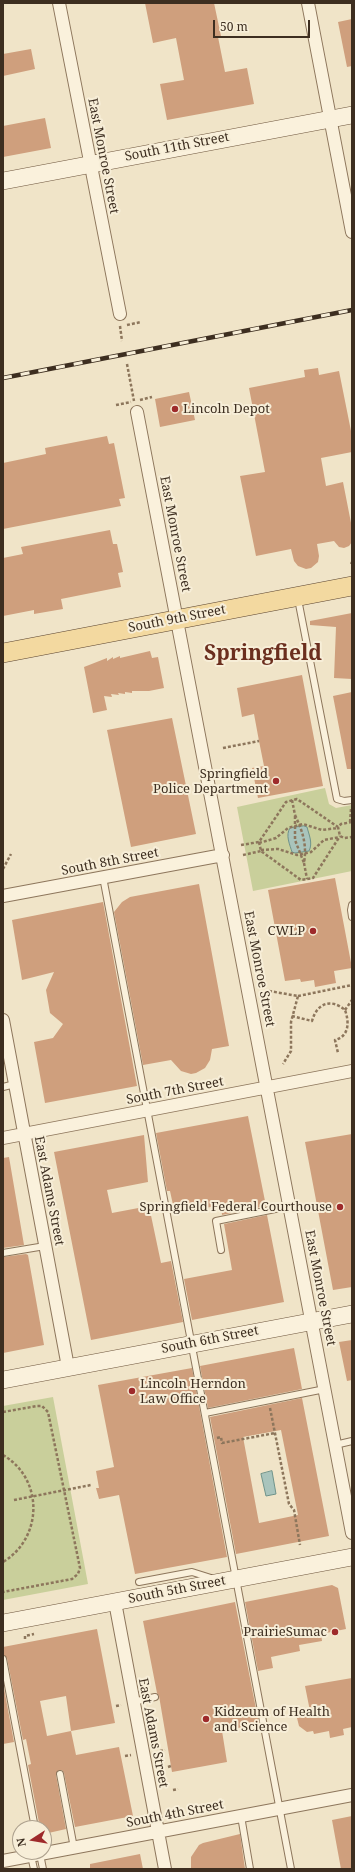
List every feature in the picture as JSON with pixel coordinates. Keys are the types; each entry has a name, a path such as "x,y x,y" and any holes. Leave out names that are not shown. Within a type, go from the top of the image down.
{"main road":[{"name":"South 11th Street","path":"3,181 352,115"},
{"name":"South 9th Street","path":"3,653 352,586"},
{"name":"South 6th Street","path":"10,1381 68,1367 352,1314"},
{"name":"South 5th Street","path":"3,1623 352,1557"}],"street":[{"name":"East Monroe Street","path":"59,3 120,314"},
{"path":"308,3 352,232"},
{"name":"East Monroe Street","path":"136,406 268,1087 352,1533"},
{"name":"South 8th Street","path":"3,896 223,855"},
{"name":"East Adams Street","path":"3,1020 68,1367"},
{"name":"South 7th Street","path":"3,1138 352,1071"},
{"name":"East Adams Street","path":"115,1602 165,1869"},
{"name":"South 4th Street","path":"52,1852 352,1795"}],"lane":[{"path":"298,597 337,799 344,801 351,800"},
{"path":"103,877 210,1439 229,1580 280,1809 290,1869"},
{"path":"352,905 352,918"},
{"path":"3,1087 15,1084"},
{"path":"221,1250 216,1222 290,1206"},
{"path":"3,1253 45,1246"},
{"path":"205,1413 325,1389"},
{"path":"335,1445 352,1441"},
{"path":"139,1582 192,1572 229,1580"},
{"path":"3,1659 33,1820"},
{"path":"133,1702 155,1698"},
{"path":"60,1774 74,1848"},
{"path":"241,1816 250,1869"}],"path":[{"path":"122,341 120,326 141,322"},
{"path":"127,364 136,406"},
{"path":"116,405 136,406 152,397"},
{"path":"223,748 259,741"},
{"path":"297,799 338,827 340,836 312,878 301,880 261,851 259,842 286,802 292,800 297,799"},
{"path":"292,800 295,815 295,840 304,863 307,879"},
{"path":"241,845 276,838 288,828 302,824 322,830 338,827 341,824 351,822 351,800"},
{"path":"295,815 305,838 304,863"},
{"path":"243,855 278,849 297,855 311,852 324,840 340,836 344,838 352,836"},
{"path":"3,869 11,854"},
{"path":"269,991 298,996 352,985"},
{"path":"283,1064 291,1051 290,1031 292,1016 298,996"},
{"path":"345,1010 352,1000"},
{"path":"292,1016 312,1021 314,1015 321,1006 336,1003 345,1010 349,1026 352,1028"},
{"path":"338,1053 335,1040 344,1034 349,1026"},
{"path":"268,1400 289,1504 294,1510 300,1545"},
{"path":"3,1412 37,1406 42,1406 48,1412 80,1568 78,1574 72,1579 3,1592"},
{"path":"210,1439 221,1437 222,1443 275,1433"},
{"path":"3,1455 12,1460 29,1482 33,1497 34,1510 28,1534 20,1548 3,1562"},
{"path":"14,1500 91,1485"},
{"path":"25,1639 24,1636 34,1634"},
{"path":"116,1706 120,1705"},
{"path":"160,1752 165,1750"},
{"path":"125,1756 131,1755"},
{"path":"173,1790 178,1789"}],"green space":[{"path":"325,788 329,804 336,808 352,805 352,871 253,891 237,807"},
{"path":"53,1397 88,1584 3,1600 3,1406"}],"water":[{"path":"307,827 310,839 311,845 309,851 292,852 288,840 290,828"},
{"path":"272,1471 276,1494 266,1496 261,1474"}],"building":[{"path":"145,3 214,3 221,36 218,37 225,72 247,68 254,104 167,120 160,84 184,80 176,38 153,43"},
{"path":"352,19 352,66 347,67 338,22"},
{"path":"31,49 35,69 3,76 3,54"},
{"path":"45,118 51,148 3,157 3,126"},
{"path":"318,368 319,375 339,371 352,436 352,452 321,458 326,486 343,482 352,528 352,542 349,546 344,548 339,547 334,541 317,544 319,556 318,562 311,568 306,569 298,566 294,561 291,549 256,556 240,476 265,472 249,388 305,377 304,370"},
{"name":"Lincoln Depot","path":"189,392 195,420 160,427 155,399"},
{"path":"107,436 109,444 114,443 125,498 119,499 121,506 3,529 3,463 46,454 45,448"},
{"path":"110,530 113,544 117,544 123,572 118,573 121,587 61,599 63,609 34,614 34,610 3,616 3,558 23,554 21,547"},
{"path":"352,613 352,679 334,678 336,627 310,625 310,621"},
{"path":"150,651 152,658 158,657 164,688 149,691 132,691 132,693 125,692 125,694 118,693 119,695 111,694 112,697 104,696 107,710 93,713 84,667 107,658 107,661 113,657 113,659 120,656 120,658"},
{"path":"302,675 323,786 258,798 252,768 264,766 254,714 242,717 237,688"},
{"path":"352,692 352,769 347,769 333,696"},
{"path":"172,718 196,834 131,847 107,730"},
{"path":"335,878 352,968 334,971 336,983 315,987 314,980 301,982 300,979 285,981 268,890"},
{"path":"199,884 229,1046 212,1049 210,1060 205,1068 191,1074 181,1071 171,1060 143,1065 114,912 122,902 130,897"},
{"path":"103,902 137,1086 45,1103 34,1042 53,1038 63,1024 50,1013 46,990 54,972 22,980 12,920"},
{"path":"248,1116 266,1206 222,1215 221,1205 175,1214 170,1191 167,1191 156,1133"},
{"path":"352,1134 352,1287 333,1290 305,1142"},
{"path":"144,1135 148,1182 107,1190 112,1213 149,1206 161,1263 171,1261 183,1322 91,1340 54,1152"},
{"path":"9,1157 24,1245 3,1248 3,1158"},
{"path":"267,1215 284,1302 192,1320 184,1279 232,1270 224,1224"},
{"path":"28,1255 44,1345 3,1353 3,1257"},
{"path":"352,1340 352,1380 347,1381 339,1342"},
{"path":"294,1348 302,1389 208,1408 200,1366"},
{"path":"192,1368 227,1557 135,1574 119,1495 99,1499 96,1488 99,1488 96,1471 114,1467 98,1385"},
{"path":"302,1398 329,1536 236,1554 210,1417","holes":["281,1430 298,1515 259,1523 243,1437"]},
{"path":"332,1585 338,1588 346,1629 321,1634 322,1641 299,1645 300,1651 271,1657 273,1668 258,1671 245,1602"},
{"path":"235,1602 259,1724 222,1731 227,1762 172,1772 159,1696 157,1693 143,1621"},
{"path":"97,1629 115,1723 71,1731 76,1755 119,1747 133,1816 75,1827 64,1773 62,1770 59,1770 56,1775 66,1829 52,1832 52,1820 38,1820 28,1765 31,1764 26,1739 23,1740 7,1658 3,1655 3,1647","holes":["66,1696 71,1731 47,1736 40,1701"]},
{"path":"352,1678 352,1727 343,1729 344,1735 330,1738 329,1731 314,1734 313,1731 307,1732 299,1726 296,1714 310,1711 305,1686"},
{"path":"3,1683 14,1742 3,1744"},
{"path":"352,1816 352,1869 341,1869 332,1820"},
{"path":"240,1834 245,1869 191,1869 191,1857 199,1845"},
{"path":"140,1854 143,1869 90,1869 90,1864"}],"railway":[{"path":"3,378 352,310"}],"place":[{"name":"Lincoln Depot","path":"175,409"},
{"name":"Springfield Police Department","path":"276,781"},
{"name":"CWLP","path":"313,931"},
{"name":"Springfield Federal Courthouse","path":"340,1207"},
{"name":"Lincoln Herndon Law Office","path":"132,1391"},
{"name":"PrairieSumac","path":"335,1632"},
{"name":"Kidzeum of Health and Science","path":"206,1719"}],"district":[{"name":"Springfield","path":"263,654"}]}
